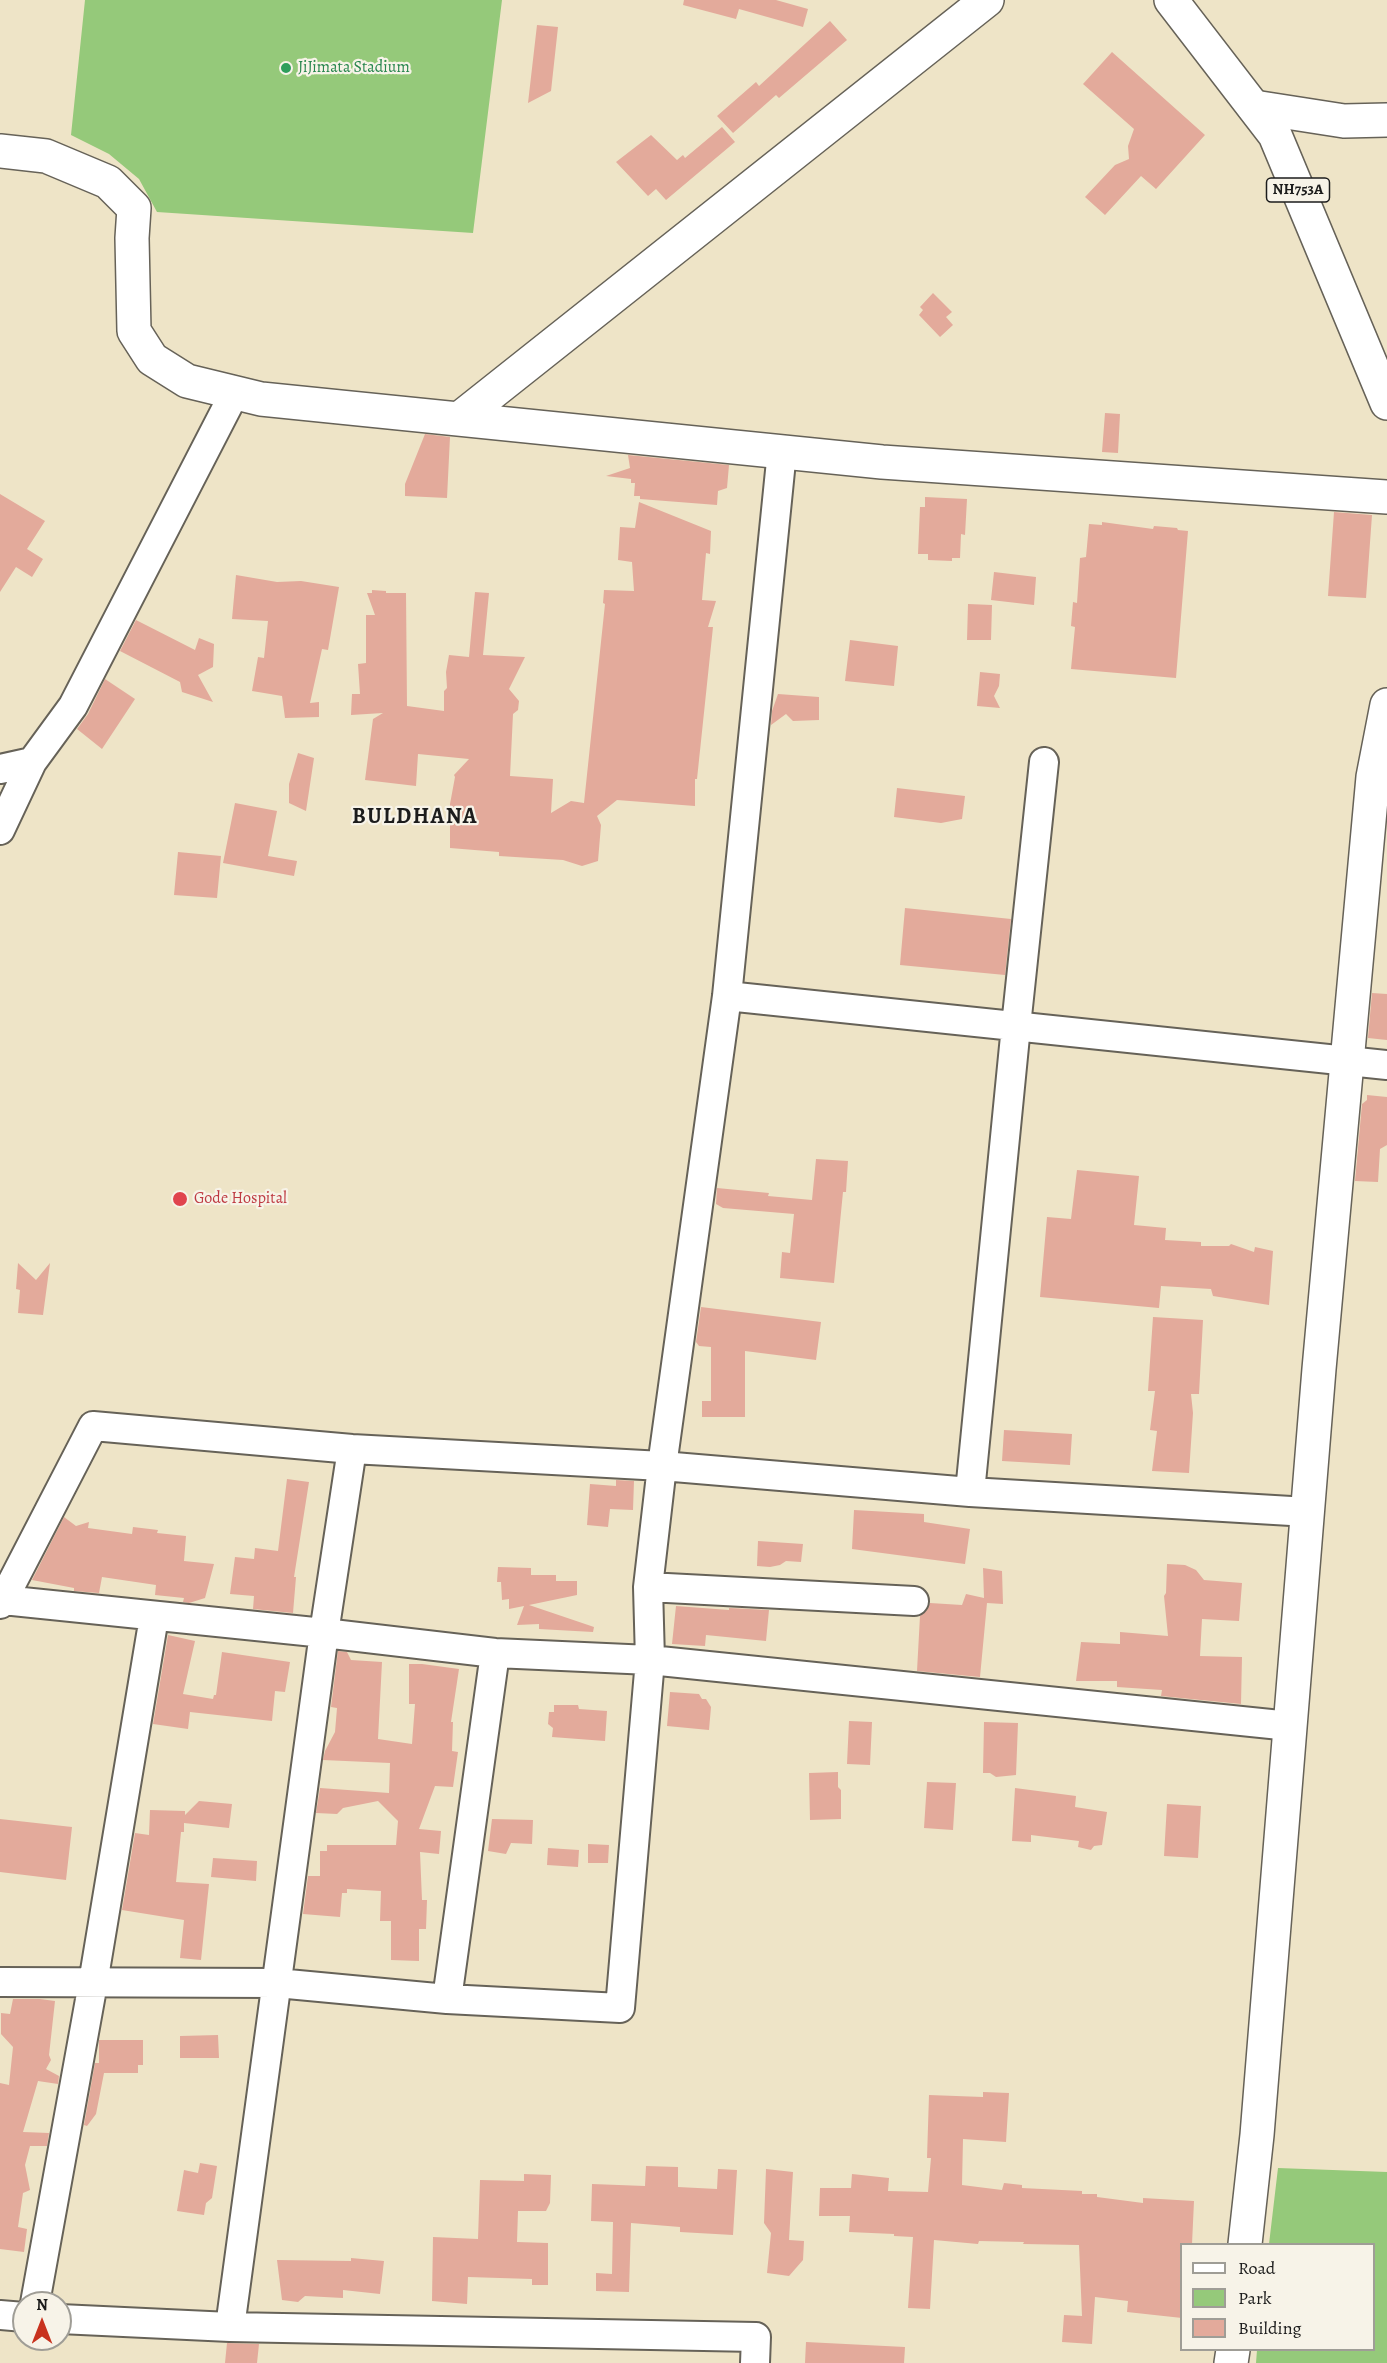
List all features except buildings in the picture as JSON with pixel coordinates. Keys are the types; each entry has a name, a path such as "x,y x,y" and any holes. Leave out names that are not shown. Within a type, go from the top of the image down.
{"main road":[{"path":"459,419 987,0"},
{"name":"NH753A","path":"1171,0 1275,135 1387,403"},
{"path":"1254,107 1344,121 1387,120"},
{"path":"0,151 46,156 108,182 135,208 132,238 135,331 152,359 187,381 261,399 882,462 1387,497"},
{"path":"1245,2243 1258,2123 1319,1369 1373,777 1387,705"}],"street":[{"path":"0,830 32,762 73,706 235,392"},
{"path":"0,1982 277,1983 447,1999 620,2008 650,1660 648,1587 662,1466 727,996 782,452"},
{"path":"0,769 32,762"},
{"path":"970,1492 1044,762"},
{"path":"727,996 1387,1065"},
{"path":"1290,1726 650,1660 495,1653 324,1633 1,1602 93,1426 352,1449 662,1466 970,1492 1308,1512"},
{"path":"230,2327 324,1633 352,1449"},
{"path":"648,1587 914,1601"},
{"path":"37,2291 93,1983 154,1617"},
{"path":"447,1999 495,1653"},
{"path":"72,2320 230,2327 756,2337 755,2363"}],"green space":[{"name":"JiJimata Stadium","path":"85,0 502,0 473,233 157,212 139,179 109,154 71,135"},
{"path":"1278,2168 1387,2172 1387,2363 1256,2363 1257,2351 1375,2351 1375,2243 1269,2243"}],"place":[{"name":"JiJimata Stadium","path":"286,68"},
{"name":"Gode Hospital","path":"180,1199"}],"district":[{"name":"BULDHANA","path":"415,818"}]}
